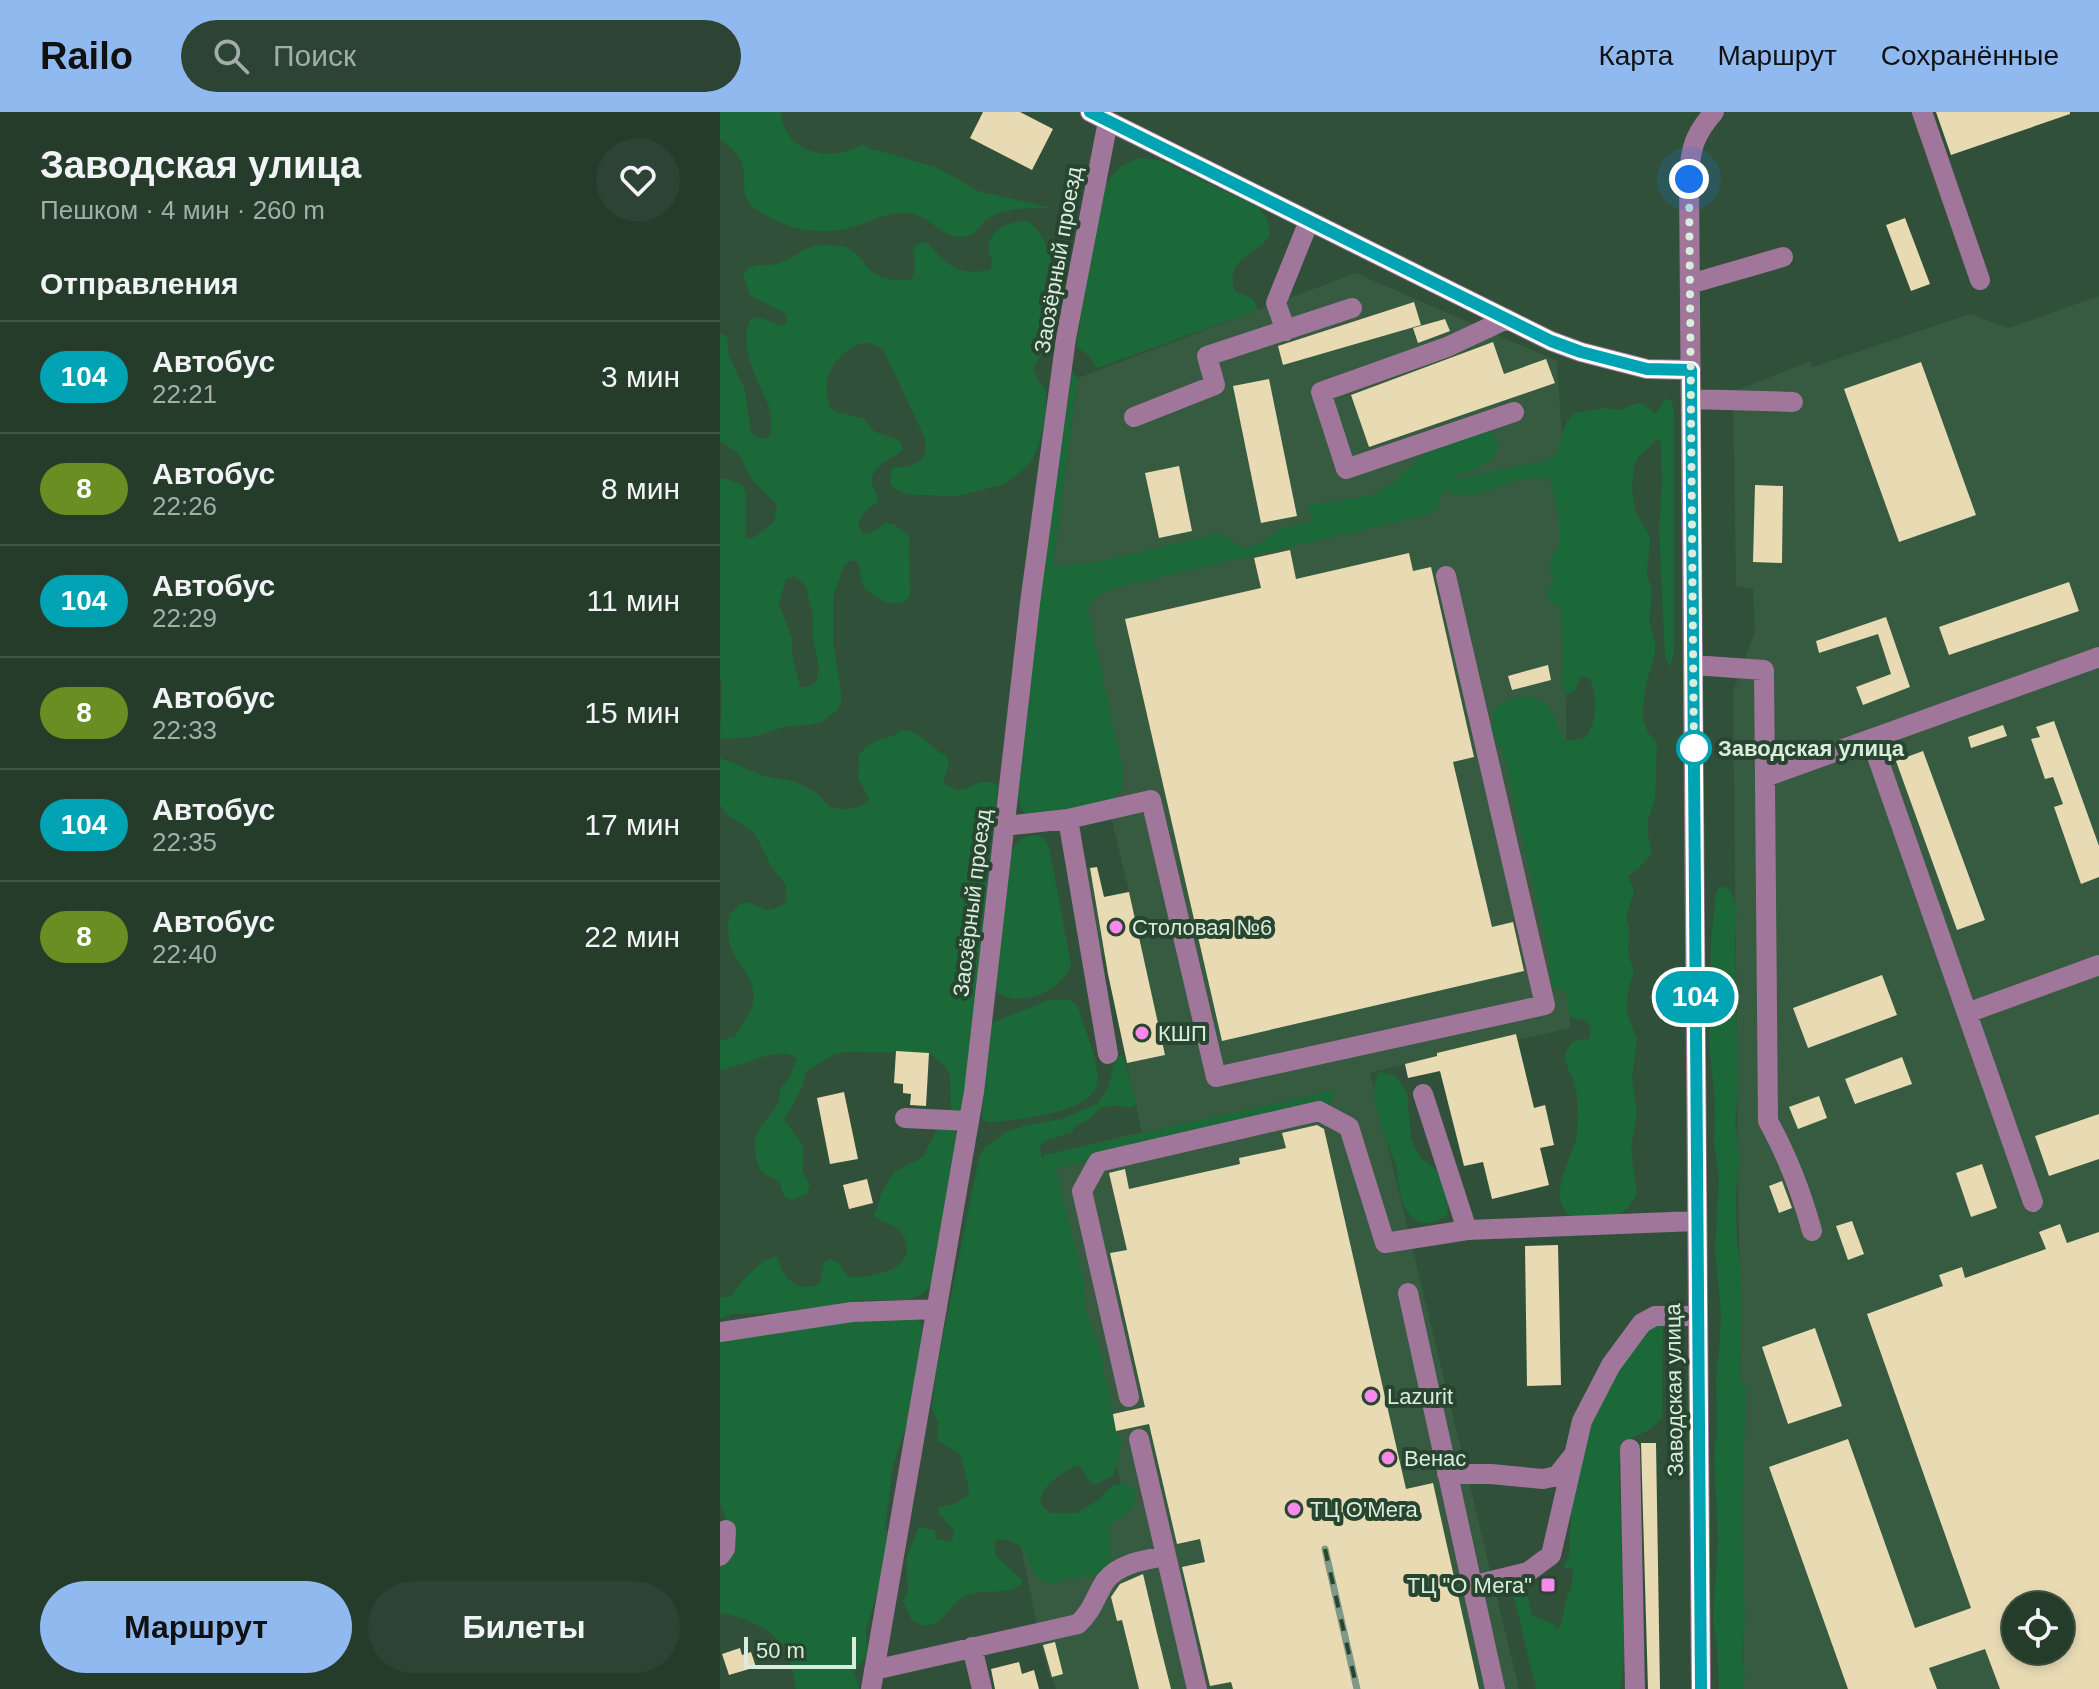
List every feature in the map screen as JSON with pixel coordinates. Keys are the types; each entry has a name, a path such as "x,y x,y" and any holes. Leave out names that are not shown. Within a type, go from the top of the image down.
{"street":[{"name":"Заводская улица","path":"1701,1689 1690,152 1699,130 1714,112"},
{"path":"1922,112 1980,280"},
{"path":"1099,117 1507,319 1581,352 1647,369 1691,370"},
{"name":"Заозёрный проезд","path":"872,1680 969,1121 1030,603 1099,117"},
{"path":"1286,331 1276,303 1309,221"},
{"path":"1690,284 1783,257"},
{"path":"1134,417 1215,385 1207,356 1352,308"},
{"path":"1507,319 1447,347 1321,392 1346,469 1514,412"},
{"path":"1691,399 1793,402"},
{"path":"1005,826 1068,819 1151,800 1216,1077 1545,1005 1446,576"},
{"path":"1765,777 2099,657"},
{"path":"1693,665 1764,670 1768,1121 1787,1155 1812,1231"},
{"path":"1871,739 2033,1202"},
{"path":"1068,819 1108,1054"},
{"path":"1967,1013 2099,965"},
{"path":"1423,1094 1467,1230"},
{"path":"1129,1397 1082,1191 1098,1162 1319,1111 1349,1127 1385,1243 1467,1230 1697,1221"},
{"path":"905,1118 969,1121"},
{"path":"1408,1293 1495,1689"},
{"path":"720,1332 852,1312 937,1309"},
{"path":"1471,1586 1528,1572 1551,1555 1572,1457 1582,1421 1594,1395 1631,1335 1642,1323 1655,1316 1698,1316"},
{"path":"1139,1439 1197,1689"},
{"path":"1630,1449 1635,1689"},
{"path":"1447,1474 1543,1479 1557,1476 1572,1457"},
{"path":"720,1556 725,1549 726,1530"},
{"path":"872,1680 972,1647 1078,1624 1090,1613 1108,1578 1126,1565 1165,1556"},
{"path":"972,1647 982,1689"}],"shaded area":[{"path":"1356,273 1557,361 1563,456 1570,1028 1437,1053 1437,1056 1370,1073 1519,1689 1056,1689 1040,1639 1018,1532 1126,1505 1043,1160 1045,1155 1142,1132 1104,955 1095,956 1082,870 1097,867 1104,897 1129,891 1053,580 1078,378"},
{"path":"2099,296 2099,1689 1744,1689 1733,691 1755,631 1753,588 1736,587 1733,392 1810,361 1813,367 1970,314 2009,328"}],"green space":[{"path":"720,112 781,112 791,138 812,151 838,153 864,144 868,148 936,167 978,191 1051,208 1001,212 986,220 971,235 959,237 908,213 888,215 830,231 792,227 768,217 748,201 742,162 720,139"},
{"path":"1138,158 1159,160 1260,208 1270,235 1238,264 1233,279 1235,291 1253,299 1258,310 1097,368 1088,355 1077,347 1077,341 1098,210 1105,184 1120,167"},
{"path":"1028,221 1045,242 1059,285 1051,339 1033,368 1046,392 1046,419 1031,462 1005,484 958,496 910,495 894,489 890,483 892,468 913,464 923,457 926,445 924,436 883,349 862,343 843,354 828,375 829,407 863,418 875,432 899,440 903,449 874,472 872,483 878,502 863,515 858,526 864,534 887,523 909,536 910,597 898,603 885,602 863,586 858,562 851,560 844,565 833,597 833,642 841,693 841,703 836,711 814,724 784,727 753,737 720,739 720,480 726,478 743,486 746,494 746,538 753,538 774,522 777,505 753,481 738,453 720,441 720,333 727,337 729,356 745,390 751,433 767,439 772,427 771,414 753,369 746,336 750,320 758,317 782,326 787,321 785,313 751,296 743,275 754,266 783,262 821,245 851,250 870,270 893,280 912,279 915,264 913,248 920,243 928,243 954,268 970,272 990,270 993,263 989,247 993,234 1004,226","holes":["794,576 806,586 819,668 816,682 809,687 800,687 792,655 792,638 779,604 786,579"]},
{"path":"1072,372 1078,378 1053,566 1097,562 1221,533 1243,549 1263,542 1280,529 1314,521 1307,509 1311,505 1374,495 1389,486 1427,452 1482,432 1494,433 1497,451 1494,457 1480,467 1455,476 1453,480 1551,459 1559,449 1565,426 1574,413 1604,408 1621,410 1637,403 1656,414 1665,399 1671,400 1674,411 1674,651 1670,667 1665,656 1659,530 1661,441 1655,439 1640,455 1634,466 1632,488 1635,512 1650,536 1647,575 1652,590 1649,622 1655,654 1646,684 1642,716 1647,731 1657,745 1655,799 1648,820 1652,852 1628,876 1634,891 1626,917 1629,928 1628,955 1634,970 1628,991 1627,1013 1637,1039 1632,1078 1637,1112 1631,1150 1637,1193 1628,1208 1619,1215 1571,1217 1563,1208 1560,1198 1560,1187 1575,1143 1578,1121 1573,1078 1565,1056 1573,1041 1589,1039 1591,1028 1586,1021 1570,1017 1566,993 1551,985 1549,954 1503,751 1491,732 1494,709 1517,697 1533,697 1546,705 1566,741 1585,738 1594,717 1595,700 1590,678 1581,676 1575,690 1567,695 1561,689 1561,613 1559,607 1545,597 1554,581 1550,561 1560,533 1549,480 1523,479 1471,494 1457,495 1443,491 1438,507 1426,515 1122,586 1102,594 1093,600 1088,610 1123,770 1121,790 1110,802 1028,816 1022,810 1018,797 1041,580"},
{"path":"902,730 921,737 947,756 949,765 943,781 951,787 958,790 982,782 998,785 961,1110 954,1113 951,1110 950,1075 944,1065 929,1053 835,1054 806,1071 802,1088 784,1120 803,1145 803,1172 810,1184 807,1194 791,1200 784,1196 779,1181 762,1172 756,1159 755,1143 760,1128 776,1108 780,1088 788,1080 797,1059 790,1055 771,1055 720,1070 720,1041 735,1037 750,1012 754,996 748,976 729,942 730,914 741,903 767,910 780,907 786,901 786,885 771,866 755,834 727,814 720,805 720,758 767,777 793,781 817,793 829,807 851,809 869,799 858,778 859,755 871,744"},
{"path":"1037,835 1044,838 1049,846 1071,965 1059,983 1050,989 1039,995 1017,999 997,992 996,986 1010,855 1020,840"},
{"path":"1723,886 1731,891 1737,909 1738,1095 1735,1121 1740,1159 1736,1194 1741,1274 1740,1377 1746,1390 1742,1513 1744,1689 1719,1689 1713,1621 1718,1540 1714,1452 1721,1313 1715,1249 1719,1178 1714,1143 1715,1102 1709,1041 1711,941 1716,893"},
{"path":"1067,999 1075,1003 1079,1010 1093,1052 1098,1077 1095,1089 1087,1099 1058,1111 986,1122 982,1117 992,1023 1049,1000"},
{"path":"1123,1054 1137,1104 1130,1108 1116,1105 1100,1108 1089,1120 1076,1125 1072,1132 1044,1141 1040,1147 1042,1159 1045,1155 1335,1090 1331,1103 1101,1154 1095,1159 1056,1169 1084,1283 1085,1309 1099,1346 1116,1431 1122,1441 1114,1475 1096,1485 1078,1465 1056,1478 1040,1498 1043,1507 1051,1513 1077,1513 1100,1499 1112,1485 1127,1484 1135,1490 1135,1504 1109,1526 1111,1556 1108,1565 1095,1575 1065,1579 1055,1584 1044,1582 1035,1575 1020,1546 998,1539 994,1543 996,1556 1022,1580 1021,1585 1014,1589 966,1596 936,1623 924,1626 911,1619 903,1601 908,1591 906,1559 919,1527 934,1530 937,1539 952,1542 954,1531 939,1513 939,1507 954,1504 968,1495 969,1489 960,1454 938,1441 938,1423 932,1408 936,1371 979,1157 984,1148 1006,1132 1062,1119 1098,1103 1109,1086 1115,1059"},
{"path":"1380,1072 1395,1076 1407,1092 1411,1139 1420,1157 1439,1172 1449,1199 1447,1215 1440,1220 1427,1223 1416,1220 1403,1203 1396,1166 1376,1105 1374,1092"},
{"path":"954,1128 958,1137 935,1279 924,1293 908,1300 861,1300 779,1313 730,1314 720,1319 720,1297 731,1297 751,1272 764,1261 777,1256 787,1277 804,1287 820,1284 824,1262 831,1259 849,1277 883,1273 902,1262 907,1254 900,1231 873,1215 881,1194 894,1172 923,1157 937,1129"},
{"path":"914,1316 922,1325 921,1346 908,1422 893,1465 885,1528 890,1536 866,1629 867,1652 854,1672 859,1689 796,1689 789,1657 778,1640 750,1622 720,1613 720,1562 732,1536 720,1502 720,1337 850,1317"},
{"path":"1663,1325 1662,1419 1647,1431 1621,1442 1624,1661 1620,1689 1536,1689 1510,1580 1524,1581 1532,1616 1554,1624 1557,1630 1561,1625 1568,1592 1571,1591 1573,1568 1563,1568 1569,1557 1572,1492 1585,1427 1634,1341 1650,1327"}],"building":[{"path":"983,112 1020,112 1053,129 1032,170 970,138"},
{"path":"1936,112 2070,112 2070,114 1951,155"},
{"path":"1905,218 1930,284 1911,291 1886,225"},
{"path":"1414,302 1421,325 1283,365 1278,346"},
{"path":"1445,319 1450,331 1418,343 1413,328"},
{"path":"1493,342 1504,374 1546,359 1555,383 1369,447 1351,395"},
{"path":"1921,362 1976,515 1899,542 1844,389"},
{"path":"1269,379 1297,516 1261,523 1233,386"},
{"path":"1179,466 1192,531 1159,538 1145,473"},
{"path":"1755,485 1783,486 1782,563 1753,562"},
{"path":"1290,550 1296,579 1409,553 1413,571 1431,567 1474,757 1453,762 1492,927 1513,922 1524,971 1222,1041 1125,619 1261,588 1254,558"},
{"path":"2069,582 2079,611 1949,655 1939,627"},
{"path":"1886,617 1910,687 1863,705 1856,687 1891,674 1878,634 1819,653 1816,641"},
{"path":"1548,665 1551,680 1512,690 1508,676"},
{"path":"2054,721 2099,846 2099,877 2081,884 2054,807 2063,804 2053,777 2045,779 2031,739 2040,737 2036,727"},
{"path":"2003,725 2007,736 1971,748 1968,737"},
{"path":"1923,751 1985,920 1957,930 1896,761"},
{"path":"1097,867 1104,897 1129,892 1165,1055 1127,1063 1090,868"},
{"path":"1882,975 1897,1015 1808,1048 1793,1008"},
{"path":"1516,1034 1534,1108 1545,1105 1554,1145 1540,1148 1549,1185 1492,1199 1483,1162 1464,1166 1440,1071 1408,1078 1405,1064"},
{"path":"896,1051 929,1053 926,1106 910,1105 911,1094 903,1093 903,1084 894,1083"},
{"path":"1902,1057 1912,1084 1855,1104 1845,1079"},
{"path":"844,1092 858,1159 830,1164 817,1098"},
{"path":"1819,1096 1827,1118 1798,1129 1789,1107"},
{"path":"2099,1114 2099,1159 2049,1176 2035,1136"},
{"path":"1317,1125 1324,1129 1406,1489 1433,1483 1479,1689 1233,1689 1231,1682 1210,1686 1182,1567 1205,1562 1200,1539 1177,1544 1149,1424 1116,1431 1113,1414 1145,1407 1110,1253 1127,1250 1109,1173 1125,1169 1129,1189 1240,1164 1239,1158 1286,1148 1282,1133"},
{"path":"1982,1164 1997,1208 1971,1217 1956,1173"},
{"path":"867,1179 873,1203 849,1209 843,1185"},
{"path":"1782,1181 1792,1208 1779,1213 1769,1186"},
{"path":"1852,1221 1864,1254 1848,1260 1836,1226"},
{"path":"2060,1224 2067,1243 2099,1232 2099,1689 2000,1689 1985,1649 1929,1668 1937,1689 1848,1689 1769,1467 1848,1439 1915,1628 1971,1608 1867,1314 1943,1286 1939,1275 1962,1267 1965,1278 2046,1249 2039,1232"},
{"path":"1558,1245 1561,1385 1527,1386 1525,1246"},
{"path":"1815,1328 1842,1406 1788,1424 1762,1347"},
{"path":"1641,1443 1656,1443 1660,1689 1648,1689"},
{"path":"1143,1574 1171,1689 1139,1689 1122,1620 1117,1621 1111,1597 1120,1584"},
{"path":"1055,1642 1063,1674 1052,1677 1043,1645"},
{"path":"740,1648 742,1655 751,1652 756,1667 729,1675 722,1654"},
{"path":"1019,1662 1022,1674 1034,1670 1039,1689 995,1689 991,1669"}],"railway":[{"path":"1325,1549 1357,1689"}],"bus line":[{"name":"104","path":"1090,112 1551,341 1647,369 1691,370 1701,1689"}],"place":[{"name":"Заводская улица","path":"1694,748"},
{"name":"Столовая №6","path":"1116,927"},
{"name":"КШП","path":"1142,1033"},
{"name":"Lazurit","path":"1371,1396"},
{"name":"Венас","path":"1388,1458"},
{"name":"ТЦ О'Мега","path":"1294,1509"},
{"name":"ТЦ \"О Мега\"","path":"1548,1585"}],"route":[{"path":"1689,179 1694,758 1694,748"}]}
